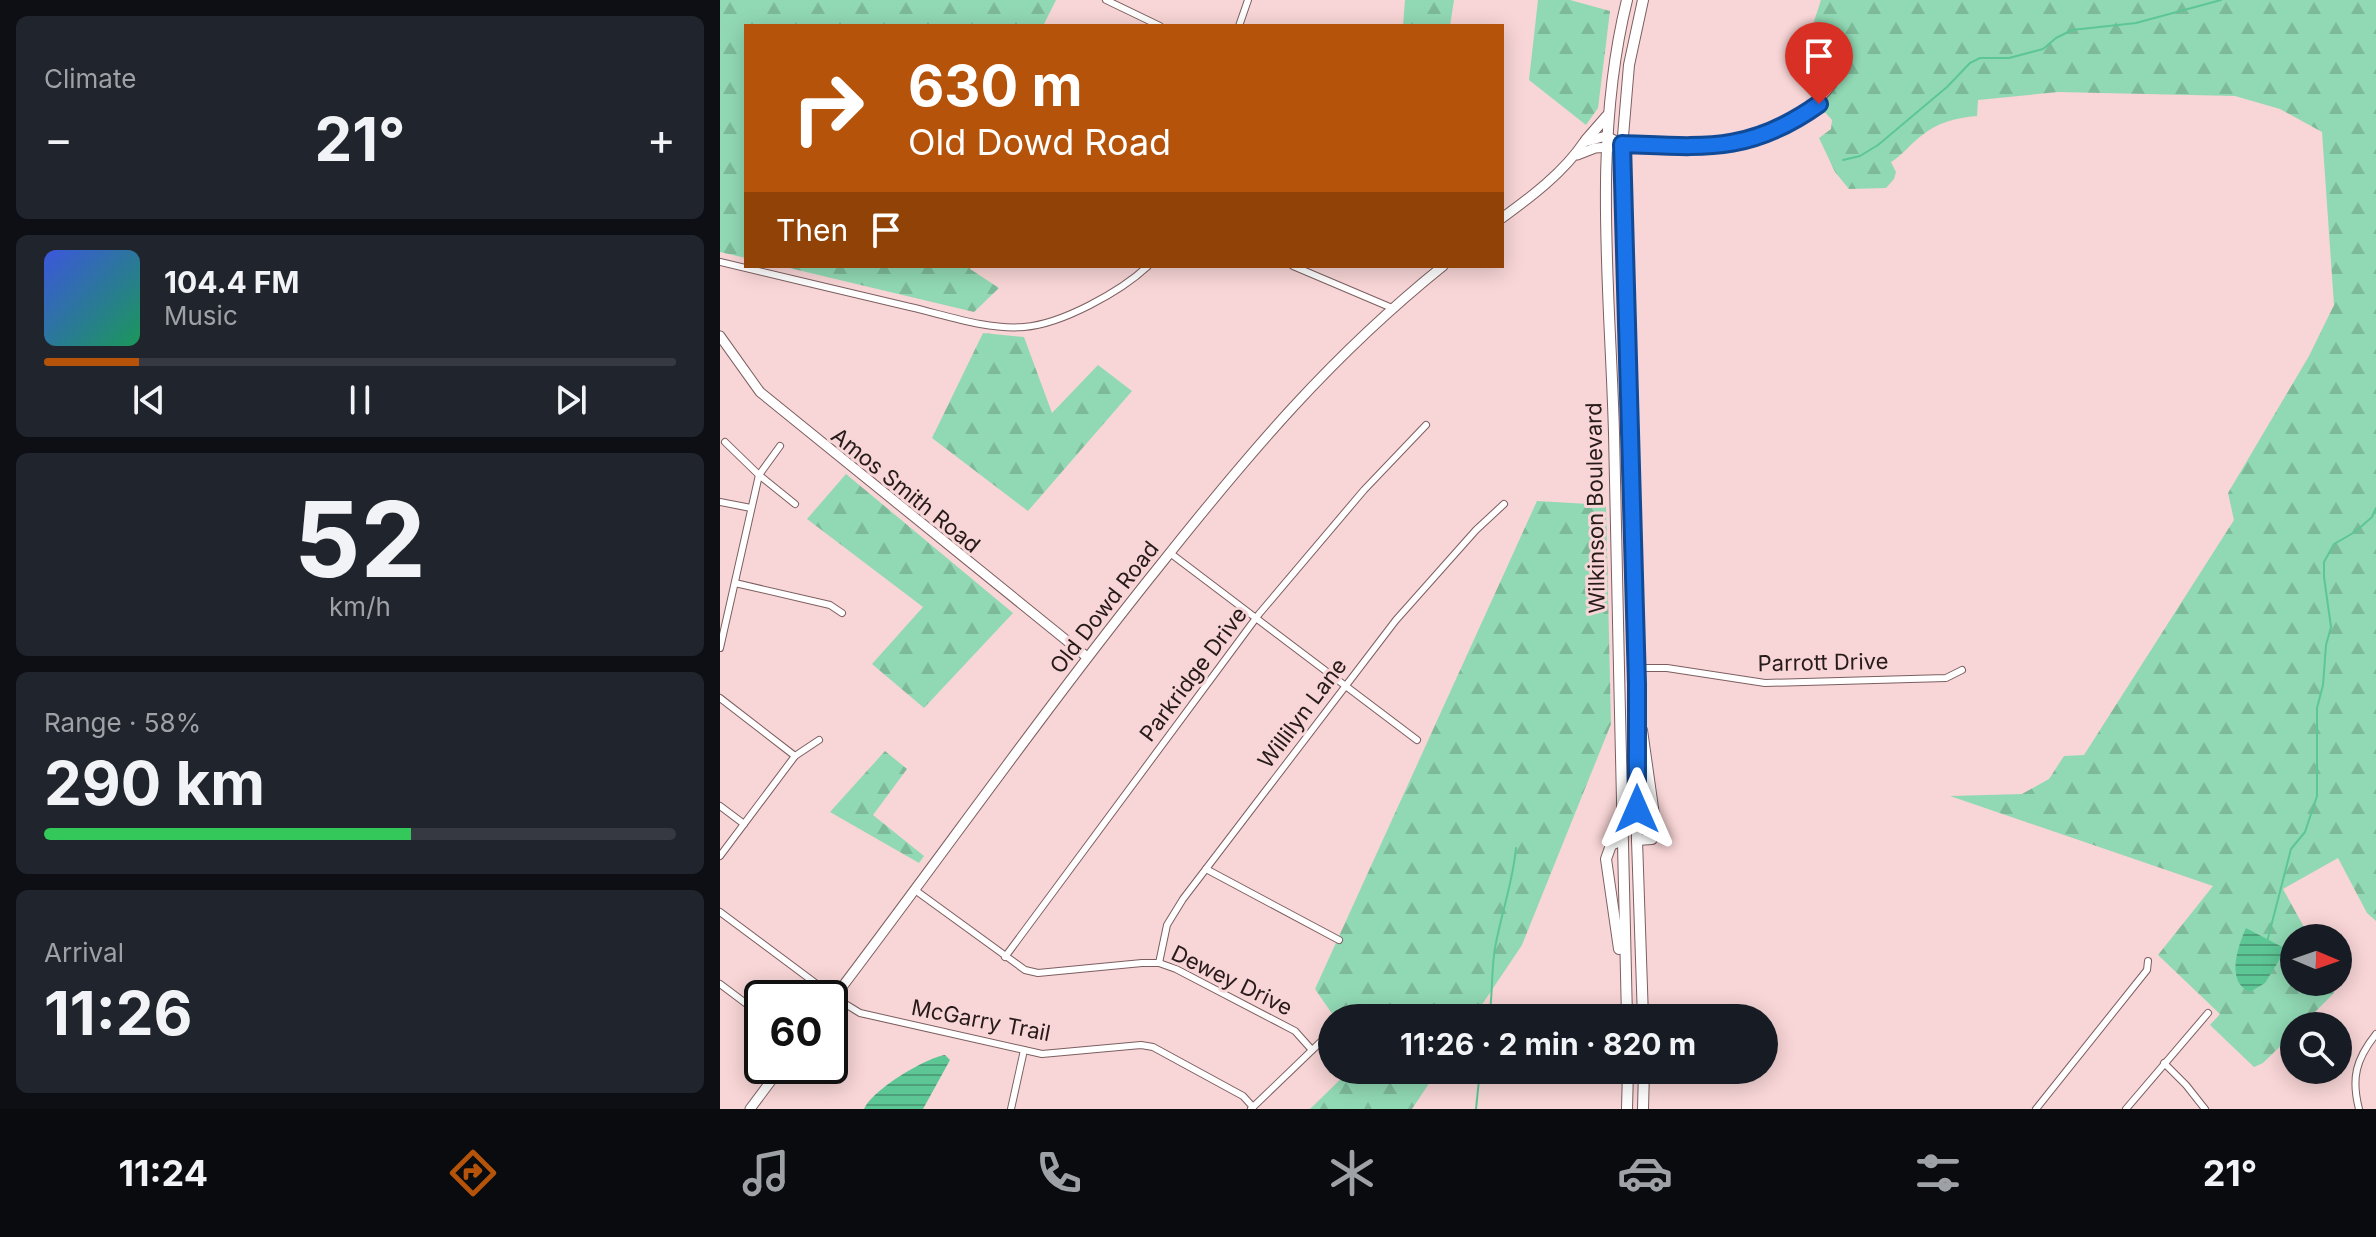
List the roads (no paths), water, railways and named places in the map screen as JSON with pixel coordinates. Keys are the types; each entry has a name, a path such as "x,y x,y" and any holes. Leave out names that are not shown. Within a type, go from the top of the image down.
{"main road":[{"name":"Wilkinson Boulevard","path":"1626,1004 1605,149 1615,55 1627,0"},
{"name":"Wilkinson Boulevard","path":"1643,0 1629,65 1622,144 1643,1004"},
{"path":"1586,140 1607,116"},
{"path":"1637,684 1656,829 1652,839 1637,840"},
{"path":"1622,840 1611,845 1606,859 1626,998"},
{"path":"1627,1109 1628,1084"},
{"path":"1643,1109 1644,1084"}],"street":[{"path":"1106,0 1156,24"},
{"path":"1240,24 1248,0"},
{"path":"1574,157 1595,148 1605,149 1622,144 1709,146 1754,140 1819,104 1833,85"},
{"path":"1504,216 1574,157 1586,140 1606,136 1622,144"},
{"path":"720,262 744,268"},
{"path":"746,268 1012,327 1039,325 1066,315 1114,291 1145,268"},
{"path":"1298,268 1392,308"},
{"name":"Old Dowd Road","path":"847,980 1087,657 1209,502 1286,412 1335,361 1441,268"},
{"name":"Amos Smith Road","path":"720,336 760,392 1087,657"},
{"name":"Parkridge Drive","path":"1005,957 1256,619 1322,537 1426,425"},
{"path":"725,442 795,504"},
{"path":"720,648 759,475 780,446"},
{"path":"720,502 751,508"},
{"name":"Willilyn Lane","path":"1159,963 1167,925 1206,869 1412,602 1476,530 1504,504"},
{"path":"1170,553 1417,740"},
{"path":"735,583 830,605 842,613"},
{"name":"Parrott Drive","path":"1636,668 1667,668 1765,683 1946,678 1962,670"},
{"path":"720,698 795,756"},
{"path":"720,856 795,756 819,740"},
{"path":"720,806 744,824"},
{"path":"1622,840 1637,840"},
{"path":"1206,869 1339,940"},
{"name":"Dewey Drive","path":"915,890 1025,970 1038,973 1159,963 1295,1031 1312,1050"},
{"name":"McGarry Trail","path":"720,912 807,980"},
{"path":"2036,1109 2147,970 2148,961"},
{"path":"720,984 744,1002"},
{"name":"McGarry Trail","path":"848,1007 860,1013 1050,1054 1141,1045 1153,1047 1243,1096 1252,1108"},
{"path":"2126,1109 2208,1013"},
{"path":"2359,1109 2354,1082 2356,1067 2376,1034"},
{"path":"1252,1108 1318,1044"},
{"path":"1011,1109 1024,1050"},
{"path":"2164,1063 2205,1109"},
{"path":"750,1109 769,1084"}],"waterway":[{"path":"1843,160 1860,156 1878,145 1947,87 1970,63 1980,58 2009,58 2043,49 2072,30 2136,23 2221,0"},
{"path":"2267,942 2291,849 2305,832 2317,796 2317,708 2331,627 2324,562 2334,544 2355,532 2372,517 2376,508"},
{"path":"1490,1004 1495,948 1516,848"},
{"path":"1476,1109 1479,1084"}]}
